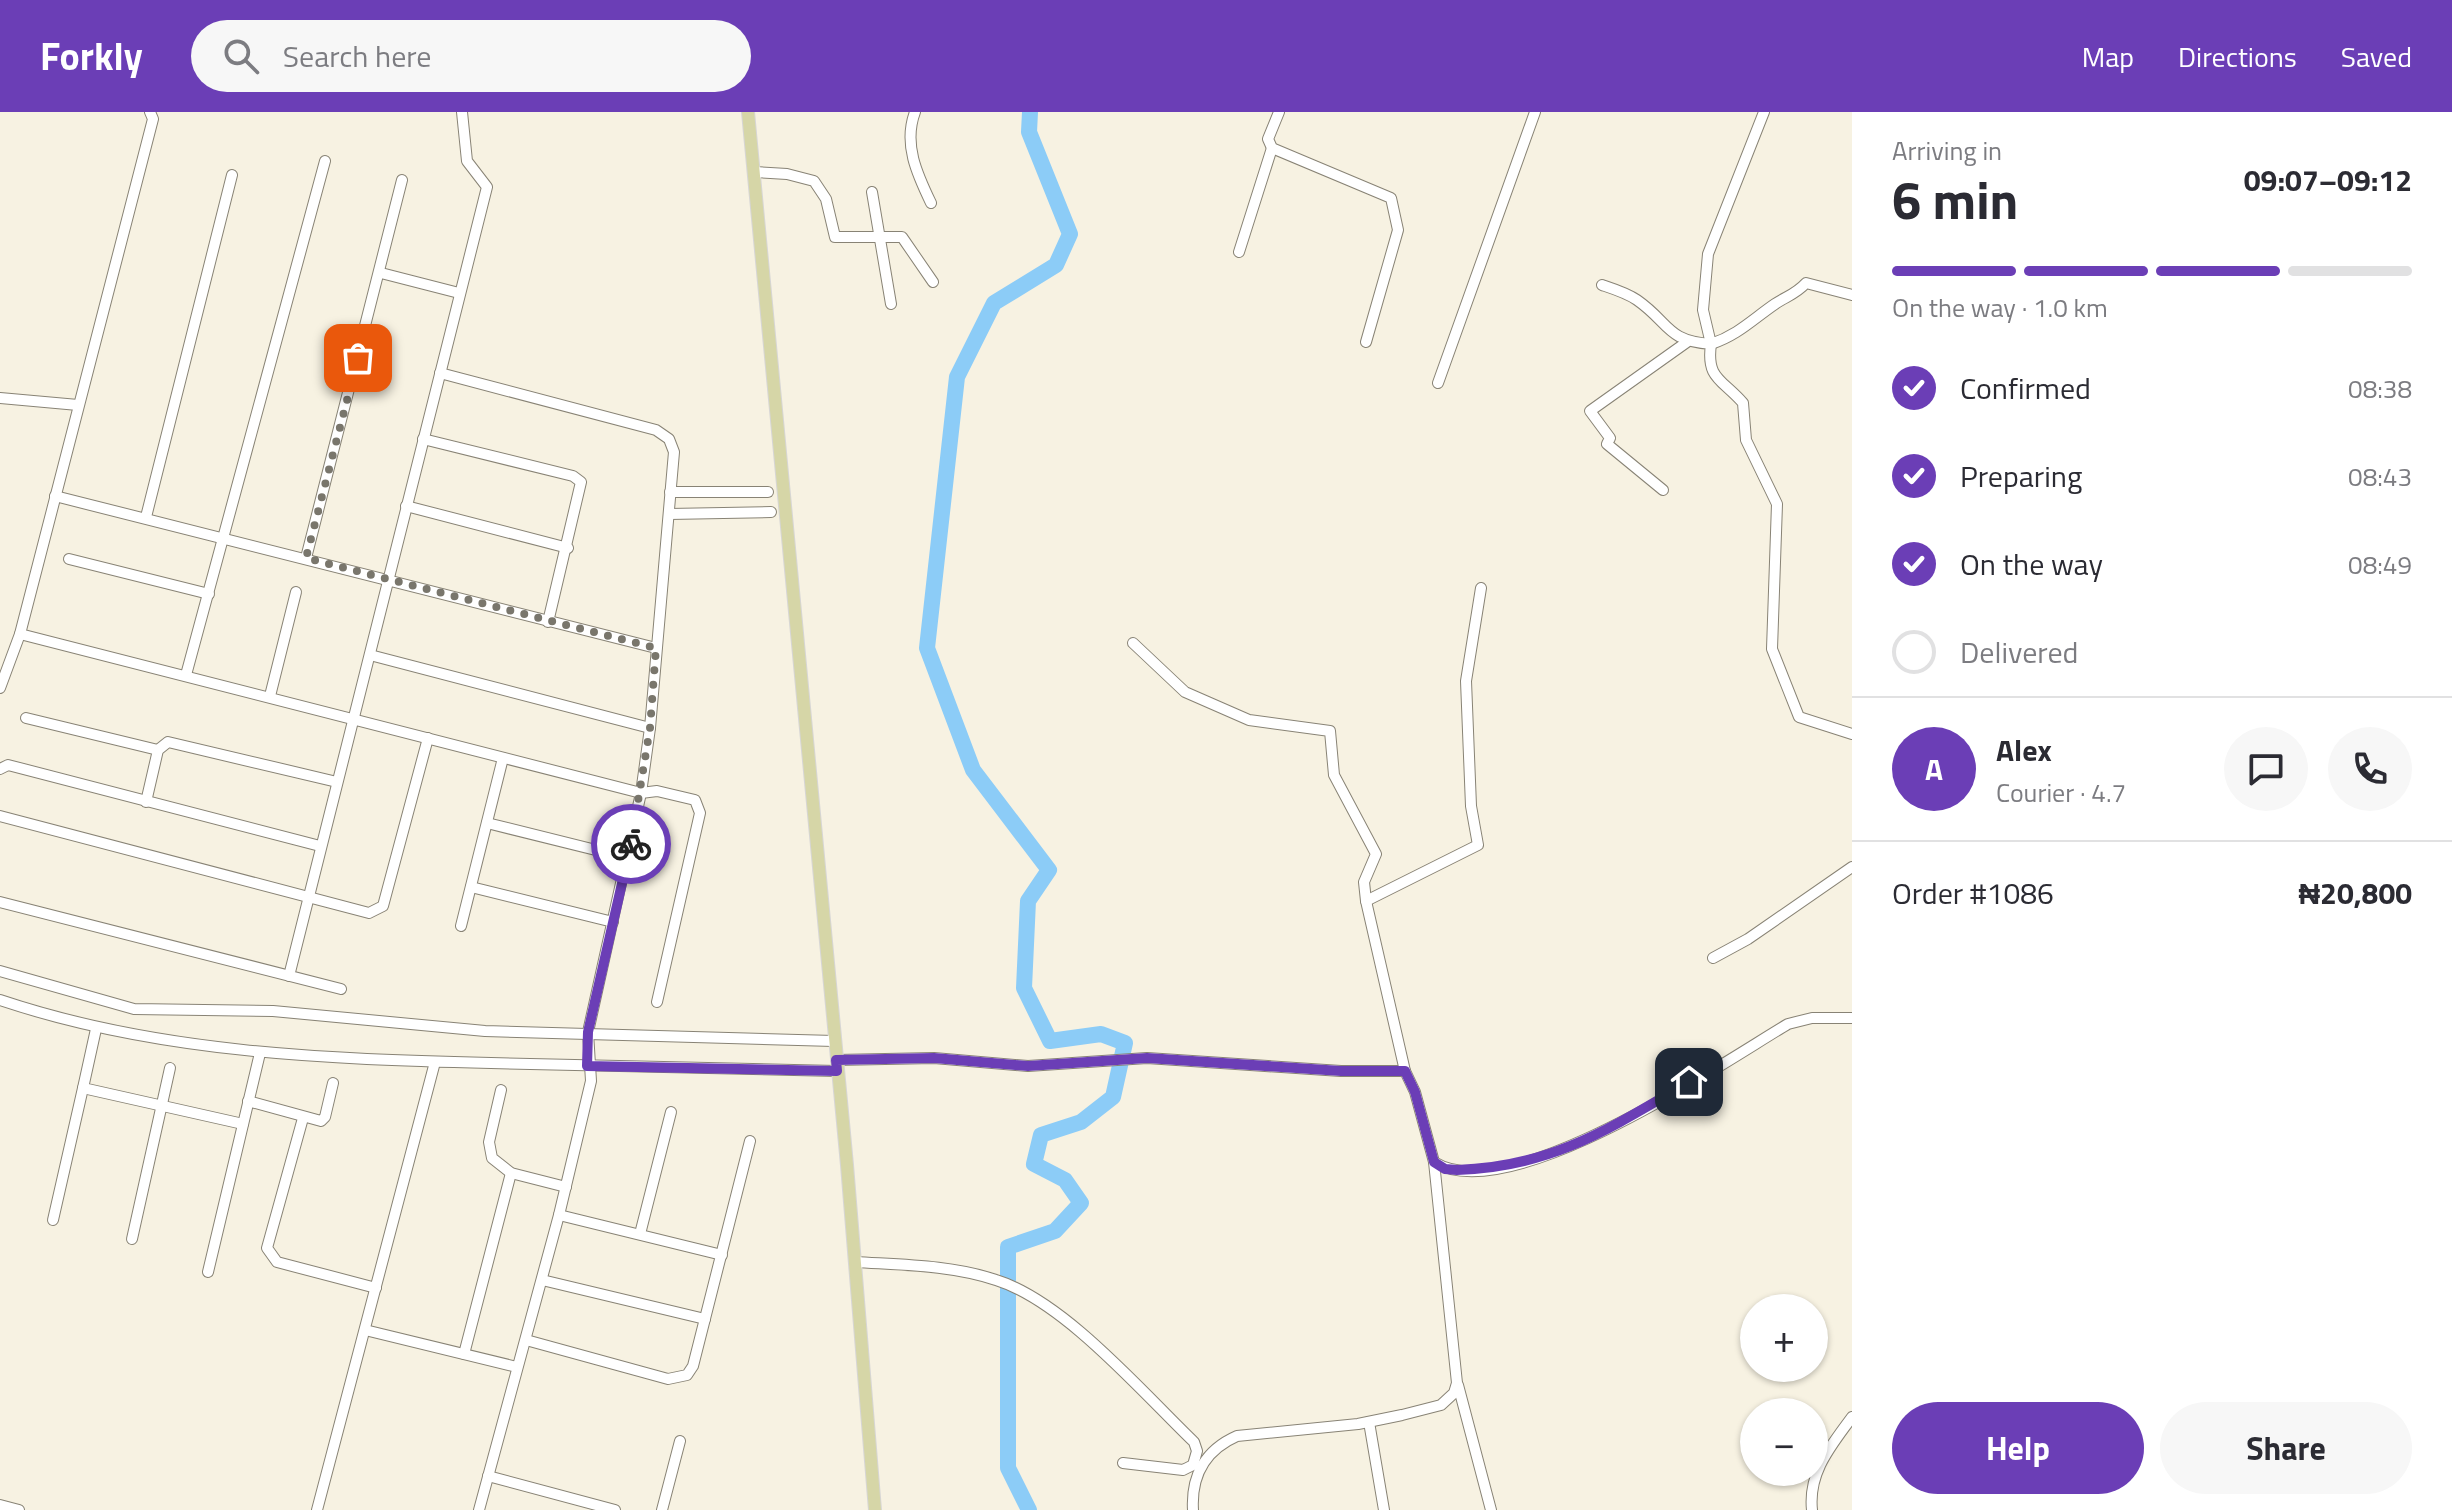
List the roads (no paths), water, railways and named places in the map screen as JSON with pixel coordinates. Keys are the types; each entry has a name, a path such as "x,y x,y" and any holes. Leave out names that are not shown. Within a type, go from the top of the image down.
{"main road":[{"path":"748,112 855,1262 875,1510"}],"street":[{"path":"0,688 20,634 153,119 150,112"},
{"path":"289,976 487,187 467,161 462,112"},
{"path":"915,112 911,149 916,172 931,203"},
{"path":"1239,252 1272,148 1268,139 1279,112"},
{"path":"1438,383 1535,112"},
{"path":"1764,112 1708,254 1703,310 1711,344 1708,361 1714,378 1743,403 1746,440 1777,504 1773,655 1799,717 1852,734"},
{"path":"1272,148 1391,198 1398,230 1366,342"},
{"path":"186,675 226,537 325,161"},
{"path":"754,172 787,174 814,181 826,199 835,237 902,237 933,282"},
{"path":"146,517 232,175"},
{"path":"306,558 381,273 402,180"},
{"path":"872,192 891,304"},
{"path":"381,273 459,293"},
{"path":"1602,285 1637,300 1675,336 1687,342 1711,344 1735,336 1778,302 1793,297 1806,283 1852,295"},
{"path":"1663,490 1607,444 1610,438 1590,411 1687,342"},
{"path":"440,373 656,430 669,439 674,452 650,728 628,858 588,1032 587,1066 591,1081 559,1215 479,1510"},
{"path":"0,398 78,405"},
{"path":"423,439 578,478 583,488 548,622"},
{"path":"670,492 768,492"},
{"path":"55,496 656,648"},
{"path":"406,506 568,548"},
{"path":"669,514 771,512"},
{"path":"69,559 209,594"},
{"path":"1366,901 1478,845 1471,806 1466,681 1481,588"},
{"path":"270,696 296,592"},
{"path":"20,634 641,793 657,791 695,800 700,813 657,1002"},
{"path":"1133,643 1185,692 1198,698 1249,720 1330,731 1334,775 1376,854 1364,882 1366,901 1405,1071 1415,1092 1434,1162 1457,1383 1491,1510"},
{"path":"370,655 650,728"},
{"path":"26,718 158,750"},
{"path":"0,816 369,913 383,906 428,738"},
{"path":"146,802 158,750 168,742 337,782"},
{"path":"461,926 503,758"},
{"path":"0,769 8,765 320,846"},
{"path":"487,823 628,858"},
{"path":"1713,958 1748,939 1852,867"},
{"path":"471,887 613,922"},
{"path":"0,902 341,989"},
{"path":"0,971 134,1009 273,1011 485,1031 834,1041"},
{"path":"0,1000 96,1029 260,1053 435,1062 587,1066 837,1066 934,1058 1028,1066 1147,1058 1341,1071 1405,1071"},
{"path":"1434,1162 1445,1169 1466,1170 1546,1158 1614,1126 1788,1024 1812,1018 1852,1018"},
{"path":"53,1220 96,1029"},
{"path":"208,1272 260,1053"},
{"path":"317,1510 435,1062"},
{"path":"132,1239 170,1068"},
{"path":"248,1101 321,1121 325,1117 333,1083"},
{"path":"83,1088 243,1124"},
{"path":"501,1090 490,1149 498,1166 511,1173 566,1187"},
{"path":"640,1234 671,1112"},
{"path":"303,1118 267,1248 269,1256 277,1262 376,1288"},
{"path":"526,1340 678,1379 693,1366 750,1141"},
{"path":"464,1354 511,1173"},
{"path":"559,1215 722,1255"},
{"path":"855,1262 947,1270 998,1280 1026,1292 1081,1333 1194,1442 1197,1451 1193,1465 1183,1470 1123,1463"},
{"path":"542,1280 705,1319"},
{"path":"365,1330 517,1367"},
{"path":"1193,1510 1192,1489 1199,1469 1223,1443 1259,1433 1369,1422 1441,1405 1454,1393 1457,1383"},
{"path":"1812,1510 1810,1495 1823,1457 1852,1417"},
{"path":"1369,1422 1384,1510"},
{"path":"662,1510 680,1441"},
{"path":"488,1476 615,1510"},
{"path":"0,1505 19,1510"}],"waterway":[{"path":"1029,1510 1008,1468 1008,1247 1055,1231 1081,1203 1065,1180 1034,1164 1041,1135 1081,1122 1113,1097 1125,1043 1101,1034 1050,1041 1024,988 1028,901 1049,870 973,770 927,648 957,377 994,303 1056,265 1070,234 1029,132 1030,112"}]}
